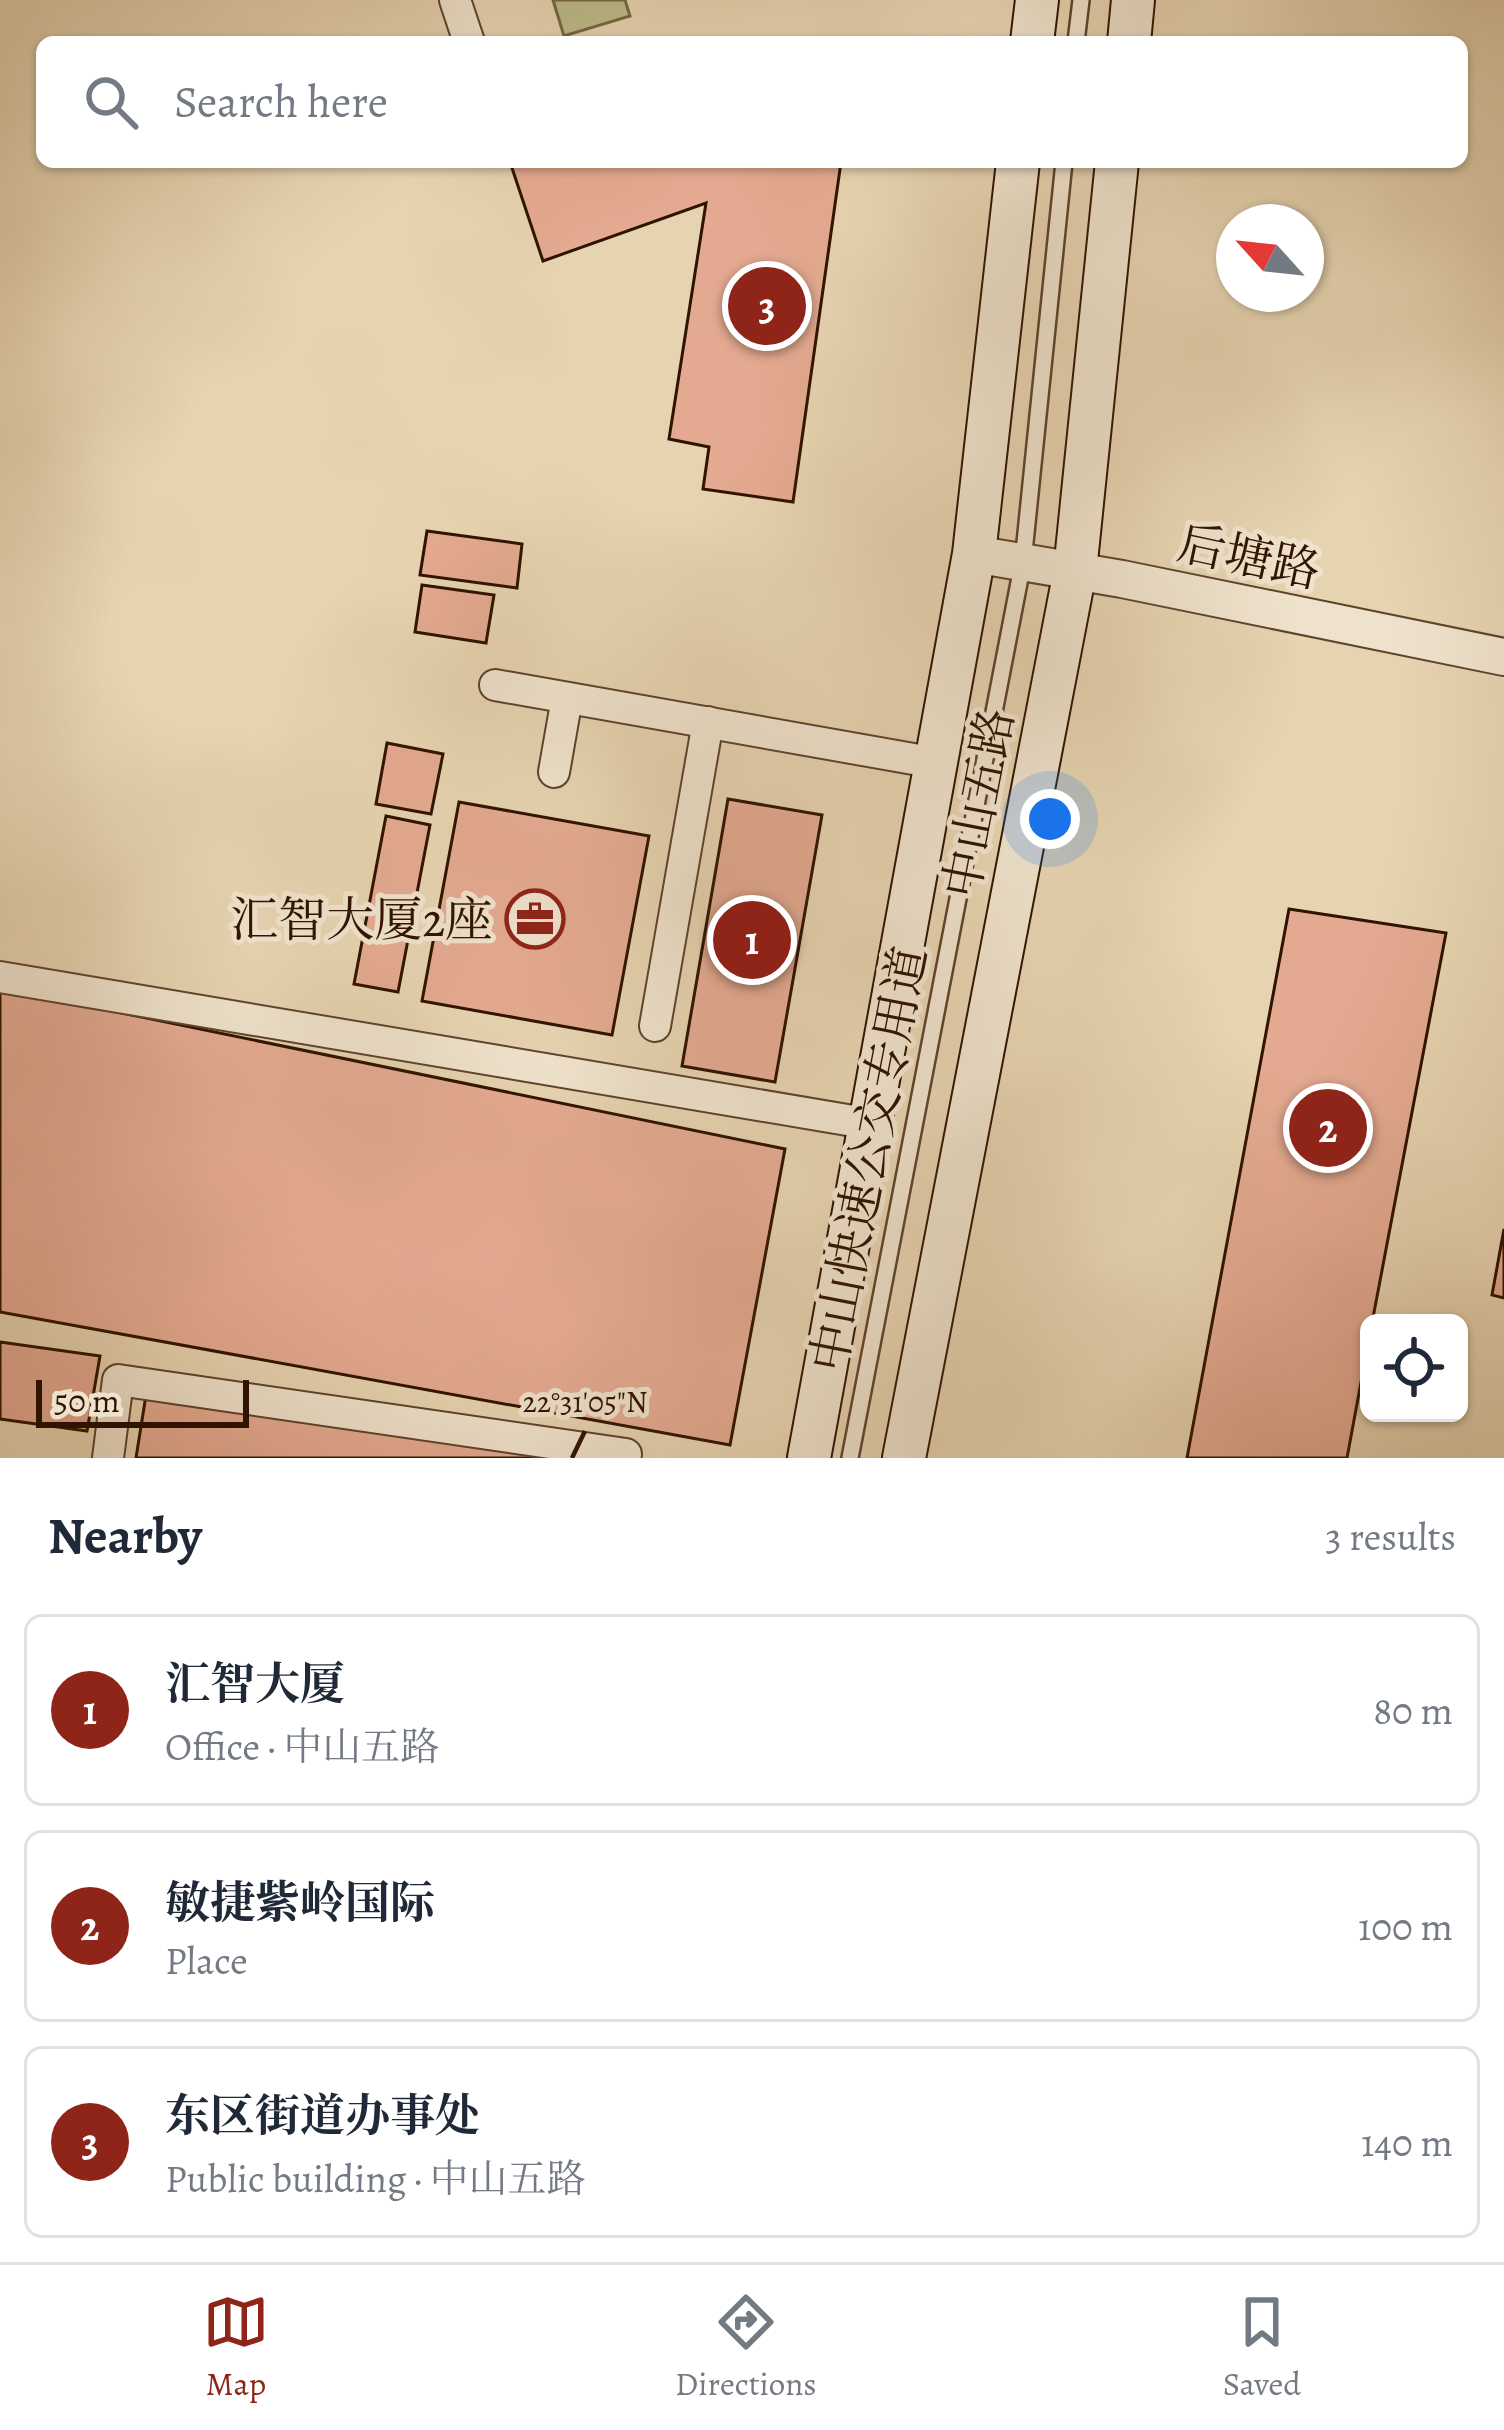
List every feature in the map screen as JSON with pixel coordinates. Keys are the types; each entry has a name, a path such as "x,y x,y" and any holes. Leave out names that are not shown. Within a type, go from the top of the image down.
{"main road":[{"path":"1033,36 1036,0"},
{"path":"1130,36 1133,0"},
{"name":"中山五路","path":"809,1458 974,554 1017,168"},
{"name":"中山五路","path":"904,1458 1116,168"}],"street":[{"path":"455,0 467,36"},
{"name":"后塘路","path":"974,554 1504,657"},
{"path":"495,685 936,763"},
{"path":"554,772 567,698"},
{"path":"655,1026 708,722"},
{"path":"0,977 871,1124"},
{"path":"108,1458 118,1380 635,1457"}],"lane":[{"path":"1077,36 1081,0"},
{"name":"中山快速公交专用道","path":"850,1458 1052,567 1064,168"}],"green space":[{"path":"553,0 625,0 630,16 564,36"}],"building":[{"path":"512,168 840,168 793,502 703,489 709,447 669,439 706,203 543,261"},
{"path":"427,531 522,544 517,588 420,575"},
{"path":"422,585 494,595 486,643 415,632"},
{"path":"387,743 443,754 431,814 376,804"},
{"path":"728,799 822,815 775,1082 682,1066"},
{"name":"汇智大厦2座","path":"459,802 649,836 612,1035 422,1001"},
{"path":"386,816 430,825 398,992 354,984"},
{"path":"1289,909 1446,933 1374,1314 1360,1314 1360,1388 1347,1458 1187,1458"},
{"path":"0,988 785,1149 730,1445 0,1312"},
{"path":"1504,1229 1504,1298 1492,1295"},
{"path":"0,1342 100,1356 87,1431 0,1419"},
{"path":"146,1395 572,1458 136,1458"}],"place":[{"name":"东区街道办事处","path":"767,306"},
{"name":"汇智大厦2座","path":"535,919"},
{"name":"汇智大厦","path":"752,940"},
{"name":"敏捷紫岭国际","path":"1328,1128"}]}
